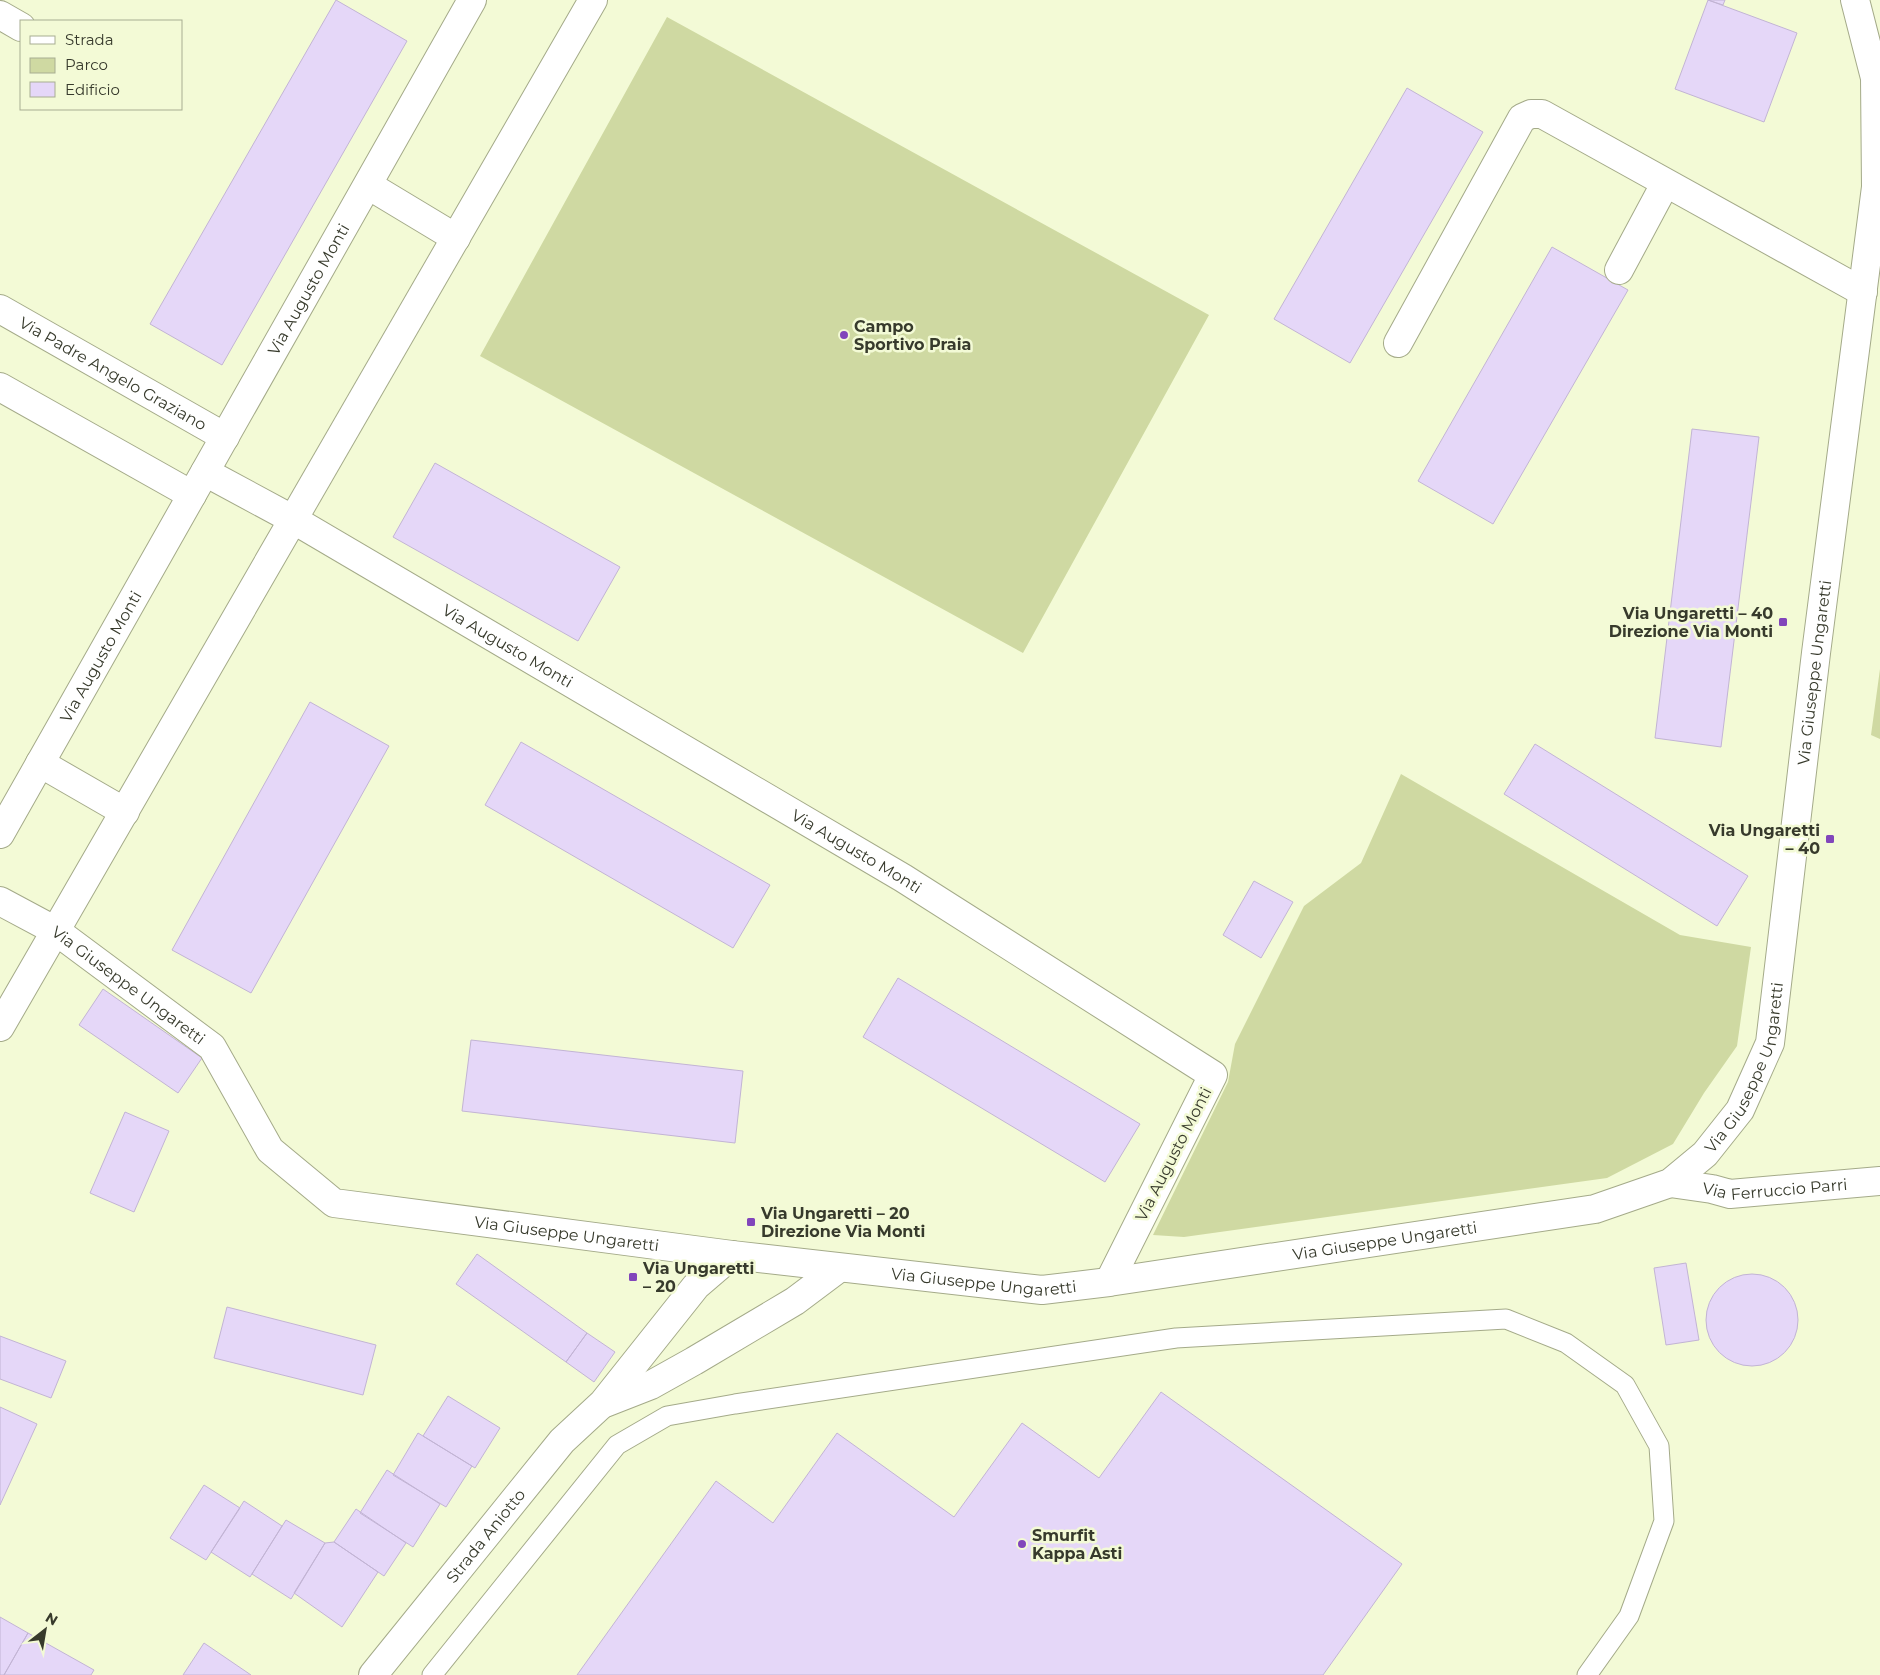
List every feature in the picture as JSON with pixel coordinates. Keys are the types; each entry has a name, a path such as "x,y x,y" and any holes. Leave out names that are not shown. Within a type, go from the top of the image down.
{"street":[{"name":"Via Augusto Monti","path":"0,834 472,0"},
{"path":"0,1027 593,0"},
{"name":"Via Giuseppe Ungaretti","path":"0,901 56,931 212,1047 270,1150 334,1203 732,1255 1042,1290 1109,1282 1595,1209 1670,1183 1705,1154 1740,1110 1770,1043 1815,663 1876,187 1875,78 1855,0"},
{"path":"0,15 20,26"},
{"path":"1398,343 1522,118 1531,114 1542,114 1665,184 1863,292"},
{"path":"1618,270 1665,184"},
{"path":"368,185 456,238"},
{"name":"Via Padre Angelo Graziano","path":"0,309 225,437"},
{"path":"0,387 199,484"},
{"name":"Via Augusto Monti","path":"199,484 294,520 903,878 1213,1075 1109,1282"},
{"path":"40,763 125,812"},
{"name":"Via Ferruccio Parri","path":"1670,1183 1712,1189 1730,1194 1880,1181"},
{"name":"Strada Aniotto","path":"373,1675 562,1441 603,1403 696,1286 732,1255"},
{"name":"Strada Aniotto","path":"603,1403 651,1385 694,1361 795,1300 839,1268"}],"lane":[{"path":"432,1675 616,1445 667,1416 735,1404 1176,1338 1506,1319 1566,1343 1626,1386 1660,1446 1664,1521 1629,1616 1587,1675"}],"green space":[{"name":"Campo Sportivo Praia","path":"667,17 1209,315 1023,653 480,356"},
{"path":"1880,669 1880,739 1871,735"},
{"path":"1401,774 1680,935 1751,947 1737,1046 1704,1093 1673,1144 1607,1178 1184,1237 1153,1235 1228,1082 1235,1044 1304,906 1361,863"}],"building":[{"path":"336,0 407,41 222,365 150,324"},
{"path":"1708,0 1725,0 1723,5"},
{"path":"1708,0 1797,33 1764,122 1675,89"},
{"path":"1407,88 1483,132 1350,363 1274,319"},
{"path":"1552,247 1628,290 1493,524 1418,481"},
{"path":"1692,429 1759,437 1721,747 1655,738"},
{"path":"435,463 620,567 578,641 393,537"},
{"path":"310,702 389,746 251,993 172,950"},
{"path":"521,742 770,885 733,948 485,805"},
{"path":"1535,744 1748,876 1717,926 1504,794"},
{"path":"1254,881 1293,902 1261,958 1223,935"},
{"path":"898,978 1140,1124 1105,1182 863,1037"},
{"path":"103,989 202,1058 178,1093 79,1025"},
{"path":"471,1040 743,1071 735,1143 462,1111"},
{"path":"125,1112 169,1131 134,1212 90,1193"},
{"path":"477,1254 587,1333 566,1362 456,1284"},
{"path":"1686,1263 1699,1340 1666,1345 1654,1268"},
{"path":"1752,1274 1770,1278 1784,1288 1794,1302 1798,1320 1794,1338 1784,1352 1770,1362 1752,1366 1734,1362 1720,1352 1710,1338 1706,1320 1710,1302 1720,1288 1734,1278"},
{"path":"227,1307 376,1345 363,1395 214,1358"},
{"path":"587,1333 615,1352 594,1382 566,1362"},
{"path":"0,1336 66,1361 51,1398 0,1379"},
{"name":"Smurfit Kappa Asti","path":"1161,1392 1402,1564 1323,1675 577,1675 716,1481 773,1523 837,1433 954,1517 1022,1423 1099,1478"},
{"path":"448,1396 500,1428 475,1468 423,1436"},
{"path":"0,1407 37,1424 0,1505"},
{"path":"418,1433 472,1466 446,1507 393,1475"},
{"path":"387,1470 440,1504 413,1547 360,1513"},
{"path":"204,1485 240,1508 206,1560 170,1538"},
{"path":"244,1501 282,1526 250,1577 211,1552"},
{"path":"356,1509 406,1543 384,1576 334,1542"},
{"path":"286,1520 325,1543 291,1599 252,1574"},
{"path":"334,1542 378,1572 342,1627 294,1593 325,1543"},
{"path":"0,1617 28,1633 4,1675 0,1675"},
{"path":"28,1633 94,1670 91,1675 4,1675"},
{"path":"204,1643 251,1675 183,1675"}],"place":[{"name":"Campo Sportivo Praia","path":"844,335"},
{"name":"Via Ungaretti – 40 Direzione Via Monti","path":"1783,622"},
{"name":"Via Ungaretti – 40","path":"1830,839"},
{"name":"Via Ungaretti – 20 Direzione Via Monti","path":"751,1222"},
{"name":"Via Ungaretti – 20","path":"633,1277"},
{"name":"Smurfit Kappa Asti","path":"1022,1544"}]}
